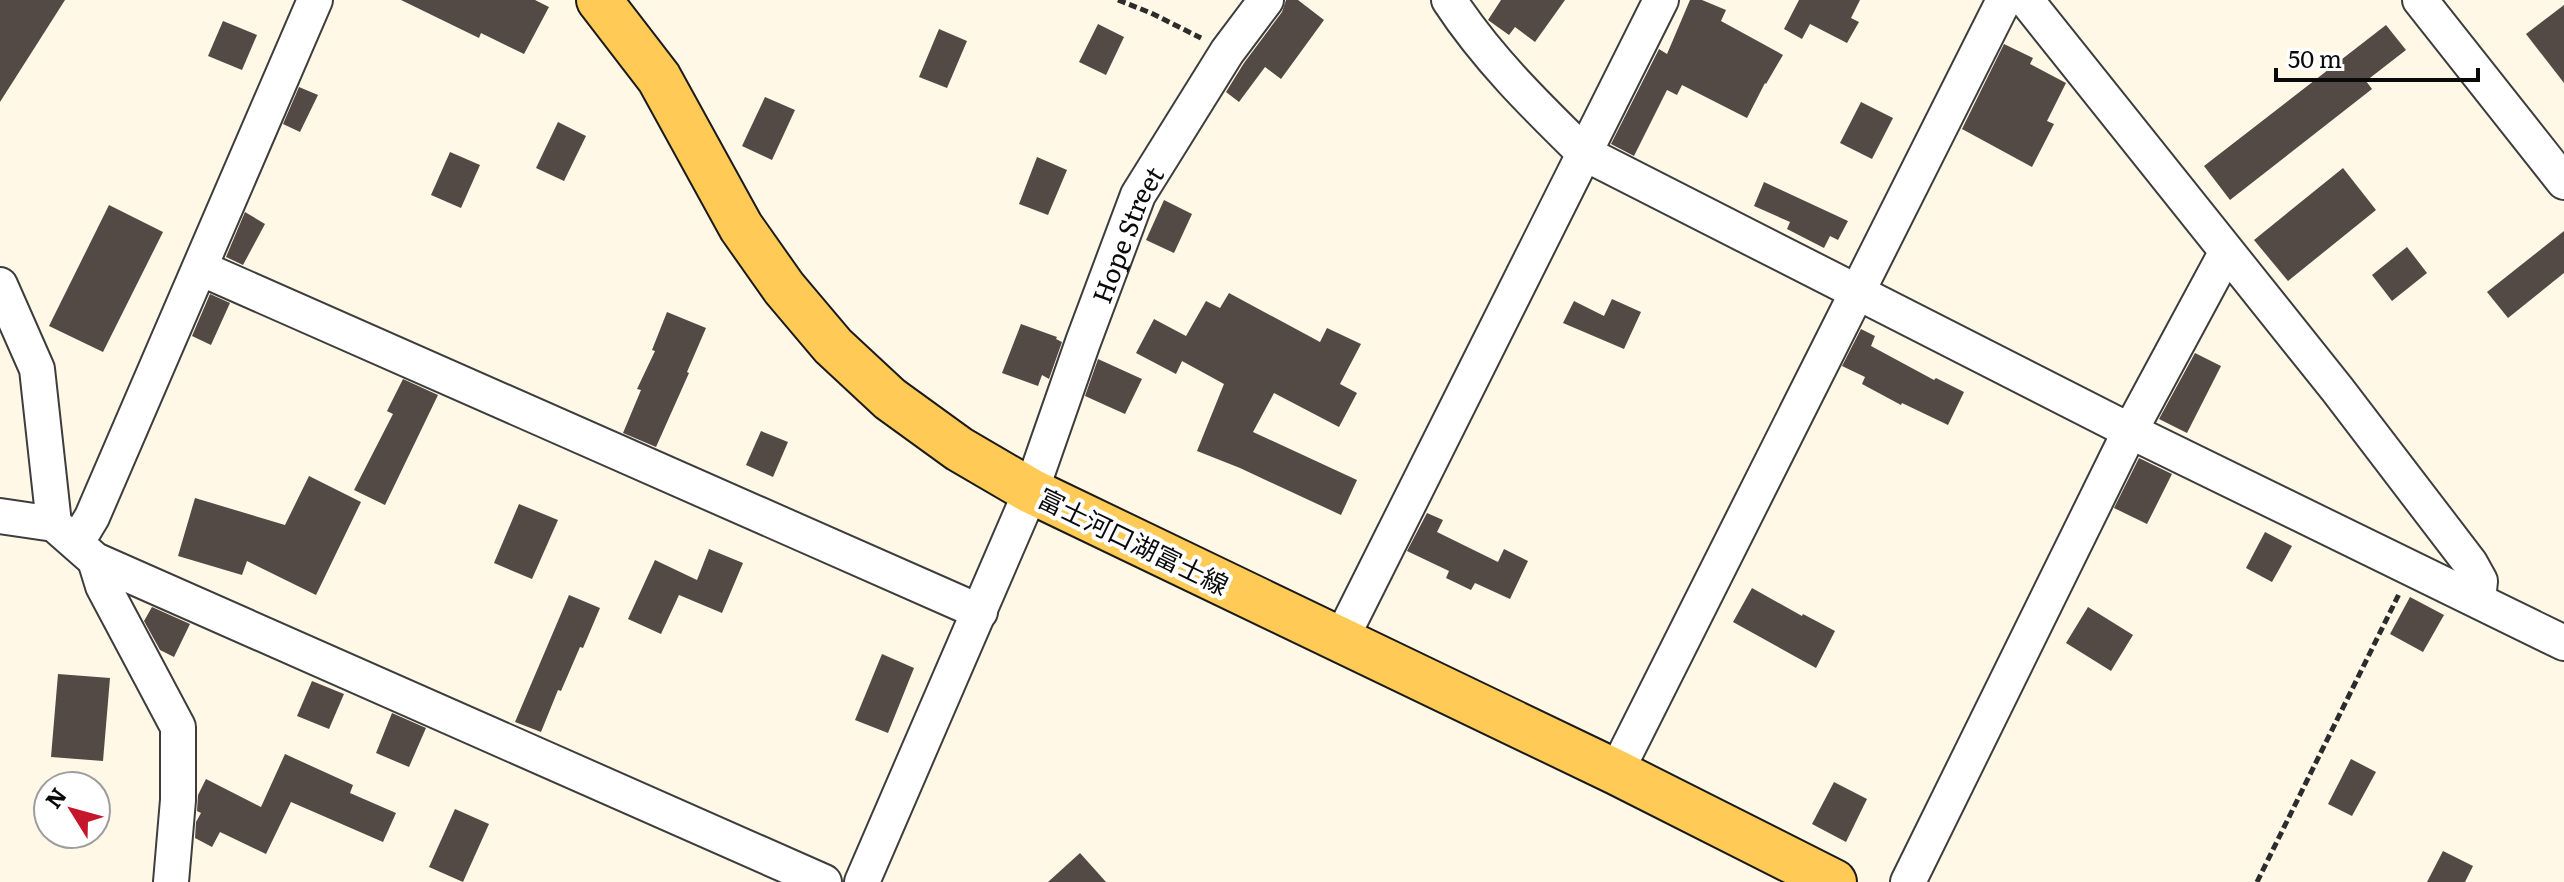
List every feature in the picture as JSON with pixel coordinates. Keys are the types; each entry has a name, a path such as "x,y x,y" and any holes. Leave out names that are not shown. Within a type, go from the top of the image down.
{"main road":[{"name":"富士河口湖富士線","path":"599,0 659,78 741,227 784,288 833,346 890,399 959,449 1031,491 1616,772 1834,882"}],"street":[{"path":"75,542 92,517 315,0"},
{"name":"Hope Street","path":"862,882 1031,491 1138,195 1227,52 1266,0"},
{"path":"1449,0 1471,34 1518,89 1584,153 2130,431 2564,643"},
{"path":"1341,639 1661,0"},
{"path":"1616,772 2004,0"},
{"path":"2026,0 2337,389 2470,563 2480,581 2478,600"},
{"path":"2420,0 2564,182"},
{"path":"1908,882 2130,431 2226,253"},
{"path":"200,268 980,612"},
{"path":"0,285 37,369 75,542 103,586 178,727 178,800 171,882"},
{"path":"0,516 75,542 824,882"}],"path":[{"path":"1118,0 1151,13 1227,52"},
{"path":"2257,882 2412,567"}],"building":[{"path":"0,0 65,0 0,102"},
{"path":"401,0 535,0 549,7 524,54 481,33 479,38"},
{"path":"1286,0 1298,0 1324,20 1281,79 1265,67 1239,102 1226,92 1282,12"},
{"path":"1501,0 1565,0 1535,42 1515,27 1509,35 1488,20"},
{"path":"1690,0 1702,0 1726,10 1721,21 1783,55 1747,118 1682,85 1677,95 1667,90 1634,156 1611,144 1659,49 1667,54"},
{"path":"1799,0 1860,0 1851,18 1859,22 1847,43 1810,24 1802,39 1784,29"},
{"path":"2564,5 2564,83 2526,34"},
{"path":"223,21 257,35 242,70 208,56"},
{"path":"1098,24 1124,37 1106,75 1079,62"},
{"path":"2386,25 2406,50 2366,81 2372,89 2230,200 2204,166"},
{"path":"939,29 967,41 947,88 919,77"},
{"path":"2004,44 2033,58 2030,64 2066,83 2047,121 2054,124 2032,167 1962,129"},
{"path":"299,87 318,95 300,132 283,124"},
{"path":"765,97 795,110 772,160 742,146"},
{"path":"1861,102 1893,118 1872,159 1840,143"},
{"path":"558,122 586,136 564,181 536,168"},
{"path":"450,152 480,165 461,208 431,195"},
{"path":"1037,157 1067,170 1048,215 1019,204"},
{"path":"2343,168 2376,210 2288,281 2254,240"},
{"path":"1764,182 1848,221 1838,240 1830,236 1824,248 1787,229 1790,222 1754,206"},
{"path":"1164,200 1192,214 1174,253 1146,240"},
{"path":"109,205 163,232 103,352 49,326"},
{"path":"245,212 265,224 243,265 226,257"},
{"path":"2564,231 2564,273 2508,318 2487,292"},
{"path":"2407,247 2427,273 2392,301 2372,275"},
{"path":"1229,293 1320,342 1327,328 1361,344 1340,384 1357,393 1339,427 1274,393 1253,432 1357,480 1341,515 1197,451 1224,384 1182,361 1176,374 1136,353 1154,319 1186,336 1206,301 1220,308"},
{"path":"210,294 230,303 211,345 192,336"},
{"path":"1612,299 1641,312 1624,349 1563,323 1574,301 1604,316"},
{"path":"667,312 706,328 656,447 623,433"},
{"path":"1021,324 1057,337 1062,342 1049,379 1042,375 1038,386 1002,373"},
{"path":"1861,329 1875,336 1871,346 1934,380 1936,378 1964,392 1948,425 1862,384 1865,377 1842,366"},
{"path":"2195,353 2221,366 2187,433 2159,419"},
{"path":"1098,359 1142,379 1125,414 1085,396"},
{"path":"403,379 438,395 385,505 354,490 393,414 387,411"},
{"path":"761,431 788,442 773,477 746,465"},
{"path":"2139,458 2172,474 2147,524 2114,508"},
{"path":"309,476 361,502 316,595 247,561 242,575 178,556 195,498 285,525"},
{"path":"519,504 558,520 532,579 494,563"},
{"path":"1427,513 1443,520 1437,532 1498,562 1504,549 1528,561 1510,599 1475,583 1471,590 1446,578 1449,571 1407,551"},
{"path":"2265,532 2292,546 2272,582 2246,568"},
{"path":"709,549 743,563 722,613 679,595 661,634 628,619 655,560 697,580"},
{"path":"1752,588 1835,631 1816,668 1733,622"},
{"path":"569,595 600,608 561,691 558,690 541,732 515,722"},
{"path":"2410,597 2444,615 2423,652 2390,634"},
{"path":"152,607 190,624 174,657 160,650 144,621"},
{"path":"2088,607 2133,635 2111,671 2066,643"},
{"path":"882,654 914,668 888,733 855,720"},
{"path":"58,674 110,678 103,761 51,757"},
{"path":"312,681 344,694 329,729 297,716"},
{"path":"392,713 426,728 409,767 376,753"},
{"path":"285,754 353,785 350,793 396,813 383,842 291,802 266,854 220,832 212,847 195,838 196,822 201,813 197,811 198,795 206,779 261,807"},
{"path":"2351,759 2376,772 2352,816 2328,804"},
{"path":"1834,782 1867,799 1846,842 1812,824"},
{"path":"455,809 489,824 463,882 429,867"},
{"path":"2443,851 2473,866 2465,882 2427,882"},
{"path":"1080,853 1106,882 1048,882"}]}
